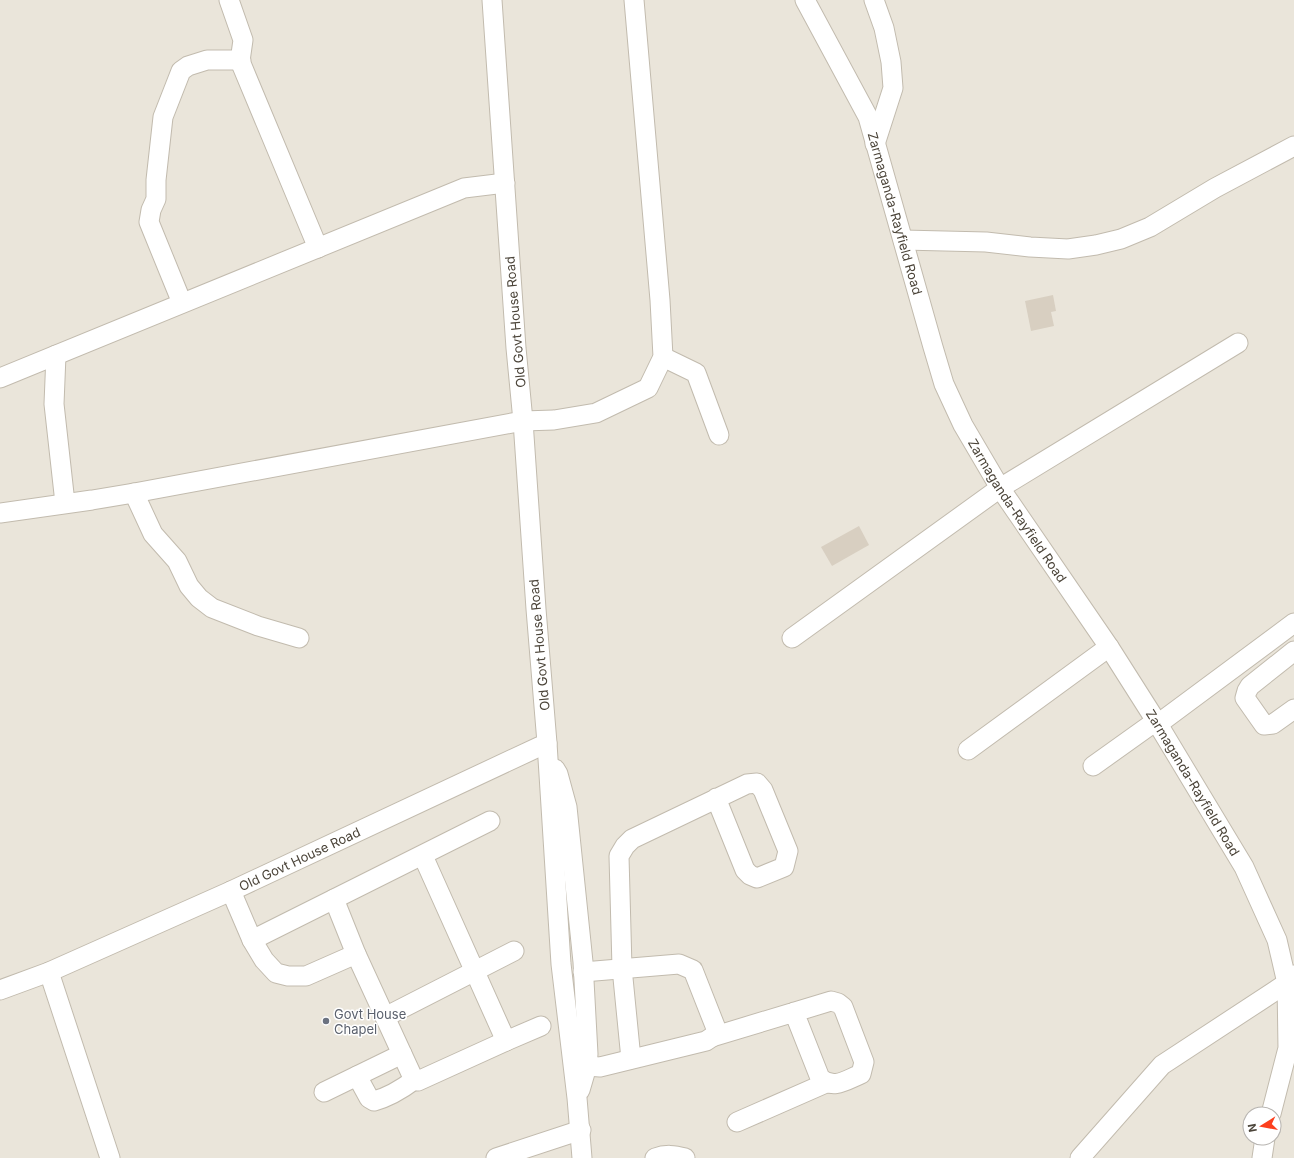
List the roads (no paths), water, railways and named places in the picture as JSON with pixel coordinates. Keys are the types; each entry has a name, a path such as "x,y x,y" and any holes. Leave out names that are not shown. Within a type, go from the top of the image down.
{"street":[{"path":"229,0 243,40 241,60 318,248"},
{"name":"Old Govt House Road","path":"0,990 49,972 547,749 524,421 516,348 492,0"},
{"path":"0,512 134,493 524,421 554,420 596,413 648,388 663,357 660,300 634,0"},
{"name":"Zarmaganda-Rayfield Road","path":"805,0 868,117 944,384 964,425 1000,488 1109,647 1157,722 1244,867 1277,940 1292,983 1288,1048 1273,1106"},
{"path":"874,0 884,28 891,62 893,88 875,144"},
{"path":"182,303 149,222 151,210 156,199 156,180 163,116 182,71 185,68 207,60 241,60"},
{"path":"903,240 986,242 1030,247 1068,249 1096,246 1121,239 1150,227 1215,188 1294,146"},
{"path":"0,378 464,188 505,183"},
{"path":"792,638 1000,488 1238,343"},
{"path":"56,355 54,404 65,503"},
{"path":"663,357 696,373 719,435"},
{"path":"134,493 153,534 177,561 190,586 199,598 212,608 258,626 299,638"},
{"path":"1093,766 1157,722 1294,623"},
{"path":"968,750 1109,647"},
{"path":"1294,651 1250,686 1246,691 1245,698 1264,725 1273,724 1294,709"},
{"path":"547,749 558,774 567,808 584,972 588,1054 587,1066 577,1098"},
{"path":"547,749 559,941 581,1130 582,1158"},
{"path":"631,1059 622,968 619,856 625,846 632,839 716,798 747,784 757,783 763,790 788,851 784,867 757,878 750,875 745,870 716,798"},
{"path":"252,940 423,856 490,821"},
{"path":"423,856 506,1041"},
{"path":"231,891 252,940 264,960 276,973 288,976 306,976 356,954"},
{"path":"334,900 356,954 414,1080"},
{"path":"559,941 581,939"},
{"path":"385,1017 514,951"},
{"path":"584,972 679,964 693,970 717,1031 706,1041 600,1067 587,1066"},
{"path":"49,972 110,1158"},
{"path":"1080,1158 1162,1065 1292,983"},
{"path":"712,1037 794,1012 831,1001 838,1003 843,1007 864,1062 860,1074 834,1085 826,1083 820,1078 794,1012"},
{"path":"356,1076 369,1098 374,1101 403,1088 414,1080 418,1081 541,1026"},
{"path":"324,1092 402,1054"},
{"path":"737,1122 826,1083"},
{"path":"496,1158 581,1130"},
{"path":"1262,1158 1264,1146"},
{"path":"655,1158 673,1155 685,1158"}],"place":[{"name":"Govt House Chapel","path":"326,1021"}]}
